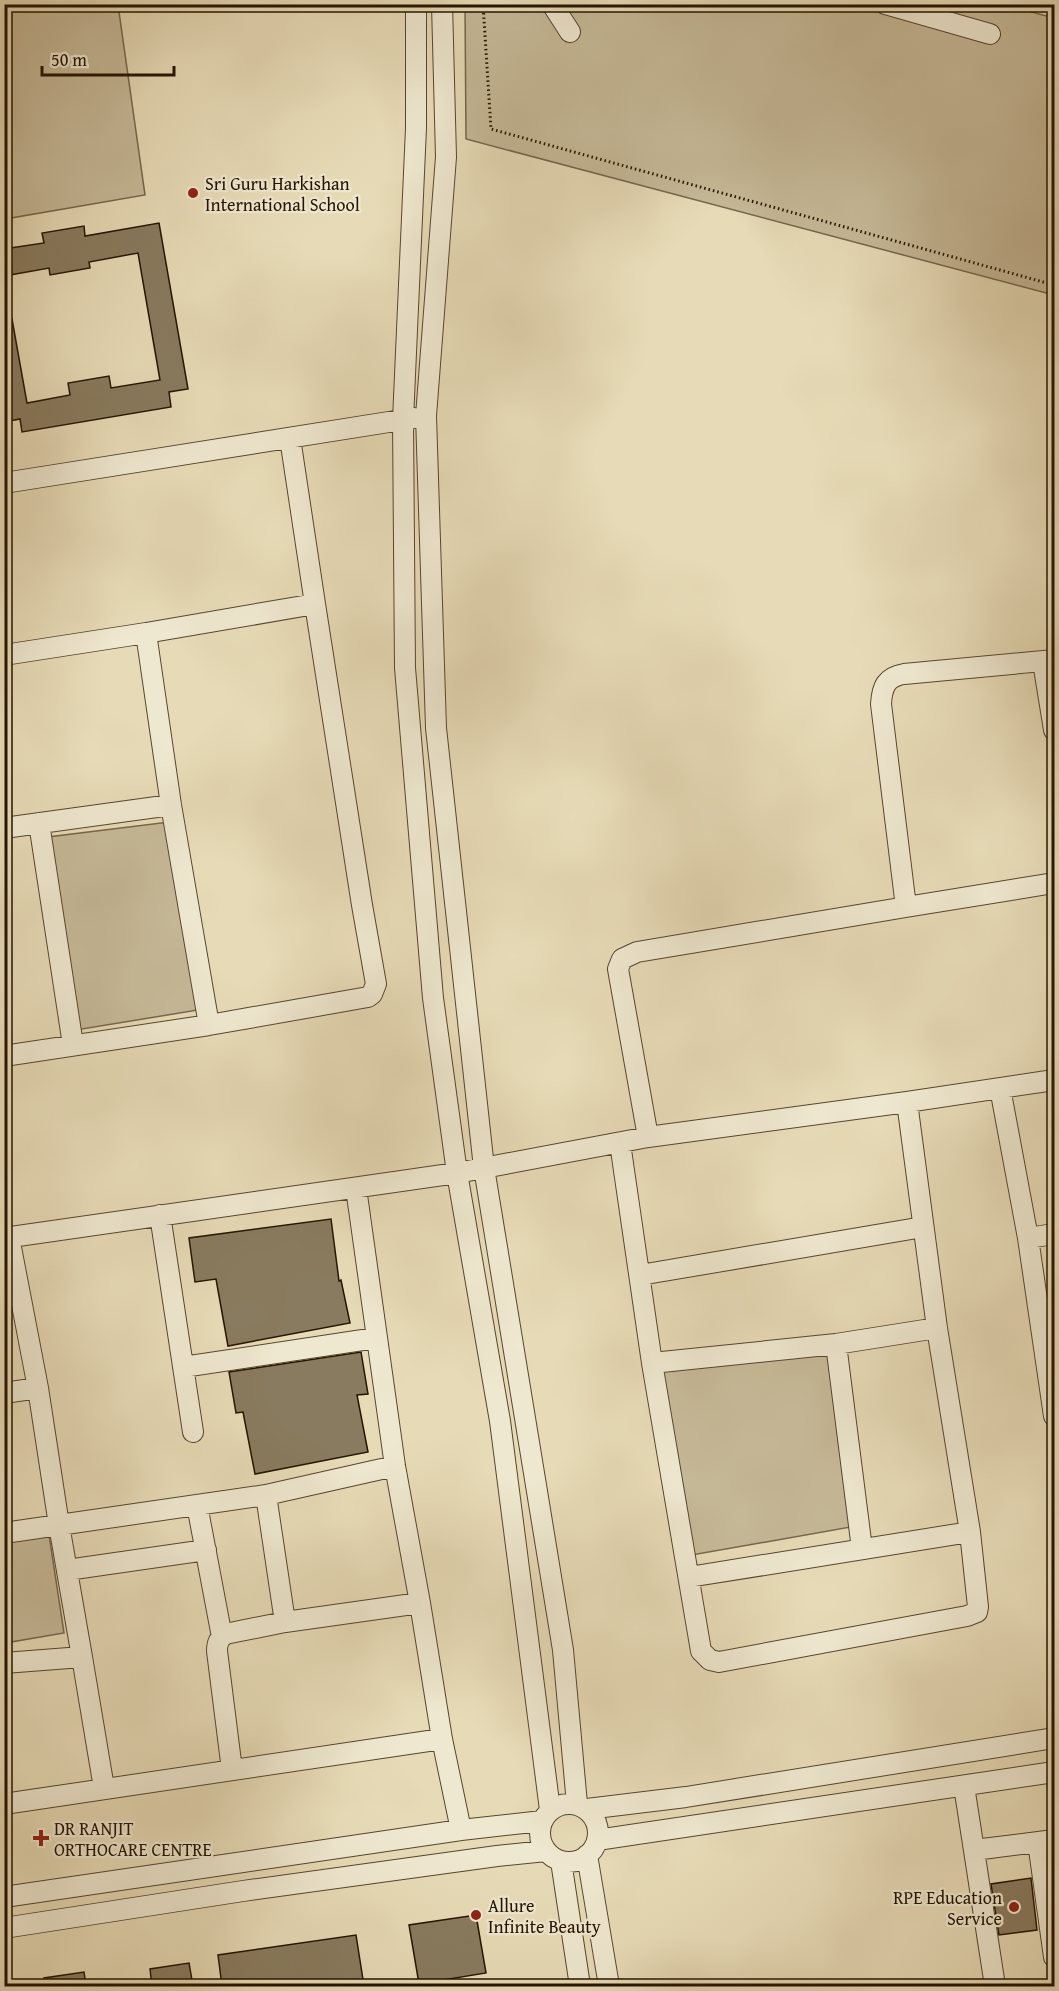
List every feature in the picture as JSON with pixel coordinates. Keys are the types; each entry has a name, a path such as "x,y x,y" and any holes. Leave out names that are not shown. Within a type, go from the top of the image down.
{"street":[{"path":"416,4 416,128 403,420 405,668 433,998 457,1173 500,1421 546,1815 539,1836 554,1856 580,1986"},
{"path":"442,4 446,158 426,416 436,728 484,1168 563,1650 582,1807 595,1818 598,1829 592,1848 609,1986"},
{"path":"552,4 570,32"},
{"path":"885,4 990,34"},
{"path":"4,483 426,416"},
{"path":"4,1056 209,1025 368,997 375,990 376,984 290,438"},
{"path":"4,656 315,604"},
{"path":"146,633 171,805 209,1025"},
{"path":"906,907 881,704 881,692 885,682 904,674 1049,661 1054,730"},
{"path":"4,828 171,805"},
{"path":"39,823 73,1045"},
{"path":"648,1137 618,969 622,958 637,952 1054,883"},
{"path":"104,1788 38,1388 7,1237 457,1173 648,1137 1054,1080"},
{"path":"1000,1088 1051,1376 1054,1416"},
{"path":"620,1143 652,1363 700,1651 710,1660 719,1662 974,1614 978,1607 970,1532 937,1328 907,1102"},
{"path":"356,1188 395,1466 442,1739 461,1830"},
{"path":"160,1215 193,1432"},
{"path":"640,1275 923,1227"},
{"path":"1028,1238 1054,1234"},
{"path":"652,1363 836,1344 937,1328"},
{"path":"183,1367 376,1338"},
{"path":"836,1344 862,1549"},
{"path":"4,1393 38,1388"},
{"path":"4,1533 266,1495 395,1466"},
{"path":"266,1495 285,1622"},
{"path":"197,1505 222,1637"},
{"path":"689,1576 970,1532"},
{"path":"67,1570 206,1550"},
{"path":"232,1770 217,1651 217,1645 225,1634 285,1622 420,1603"},
{"path":"4,1663 82,1657"},
{"path":"4,1897 461,1830 546,1815 554,1807 565,1803 582,1807 686,1797 1054,1738"},
{"path":"4,1804 442,1739"},
{"path":"4,1928 496,1856 554,1856 572,1862 592,1848 1054,1772"},
{"path":"964,1786 995,1986"},
{"path":"974,1850 1046,1841 1054,1957"}],"path":[{"path":"483,4 491,129 1054,285"}],"shaded area":[{"path":"5,4 118,5 145,195 5,219"},
{"path":"1002,4 1054,18 1054,295 466,139 465,5"},
{"path":"169,822 198,1010 76,1030 48,837"},
{"path":"832,1354 851,1527 692,1555 662,1371"},
{"path":"49,1535 64,1633 5,1643 5,1540"}],"building":[{"path":"159,223 188,389 169,392 171,407 22,432 20,419 4,422 4,319 12,319 27,403 70,395 68,383 109,376 111,388 160,380 138,253 89,262 90,268 50,275 49,268 4,276 4,249 44,243 42,233 84,226 85,236"},
{"path":"331,1219 339,1281 341,1280 350,1323 228,1346 216,1279 195,1282 189,1238"},
{"path":"361,1352 368,1394 357,1395 368,1452 255,1474 243,1412 236,1413 229,1372"},
{"name":"RPE Education Service","path":"1031,1878 1037,1930 999,1935 991,1884"},
{"path":"476,1915 486,1973 419,1984 409,1925"},
{"path":"356,1935 364,1986 222,1986 218,1955"},
{"path":"189,1963 193,1986 152,1986 150,1969"},
{"path":"84,1972 86,1986 45,1986 44,1978"}],"place":[{"name":"Sri Guru Harkishan International School","path":"193,193"},
{"name":"DR RANJIT ORTHOCARE CENTRE","path":"41,1838"},
{"name":"RPE Education Service","path":"1014,1907"},
{"name":"Allure Infinite Beauty","path":"476,1915"}]}
